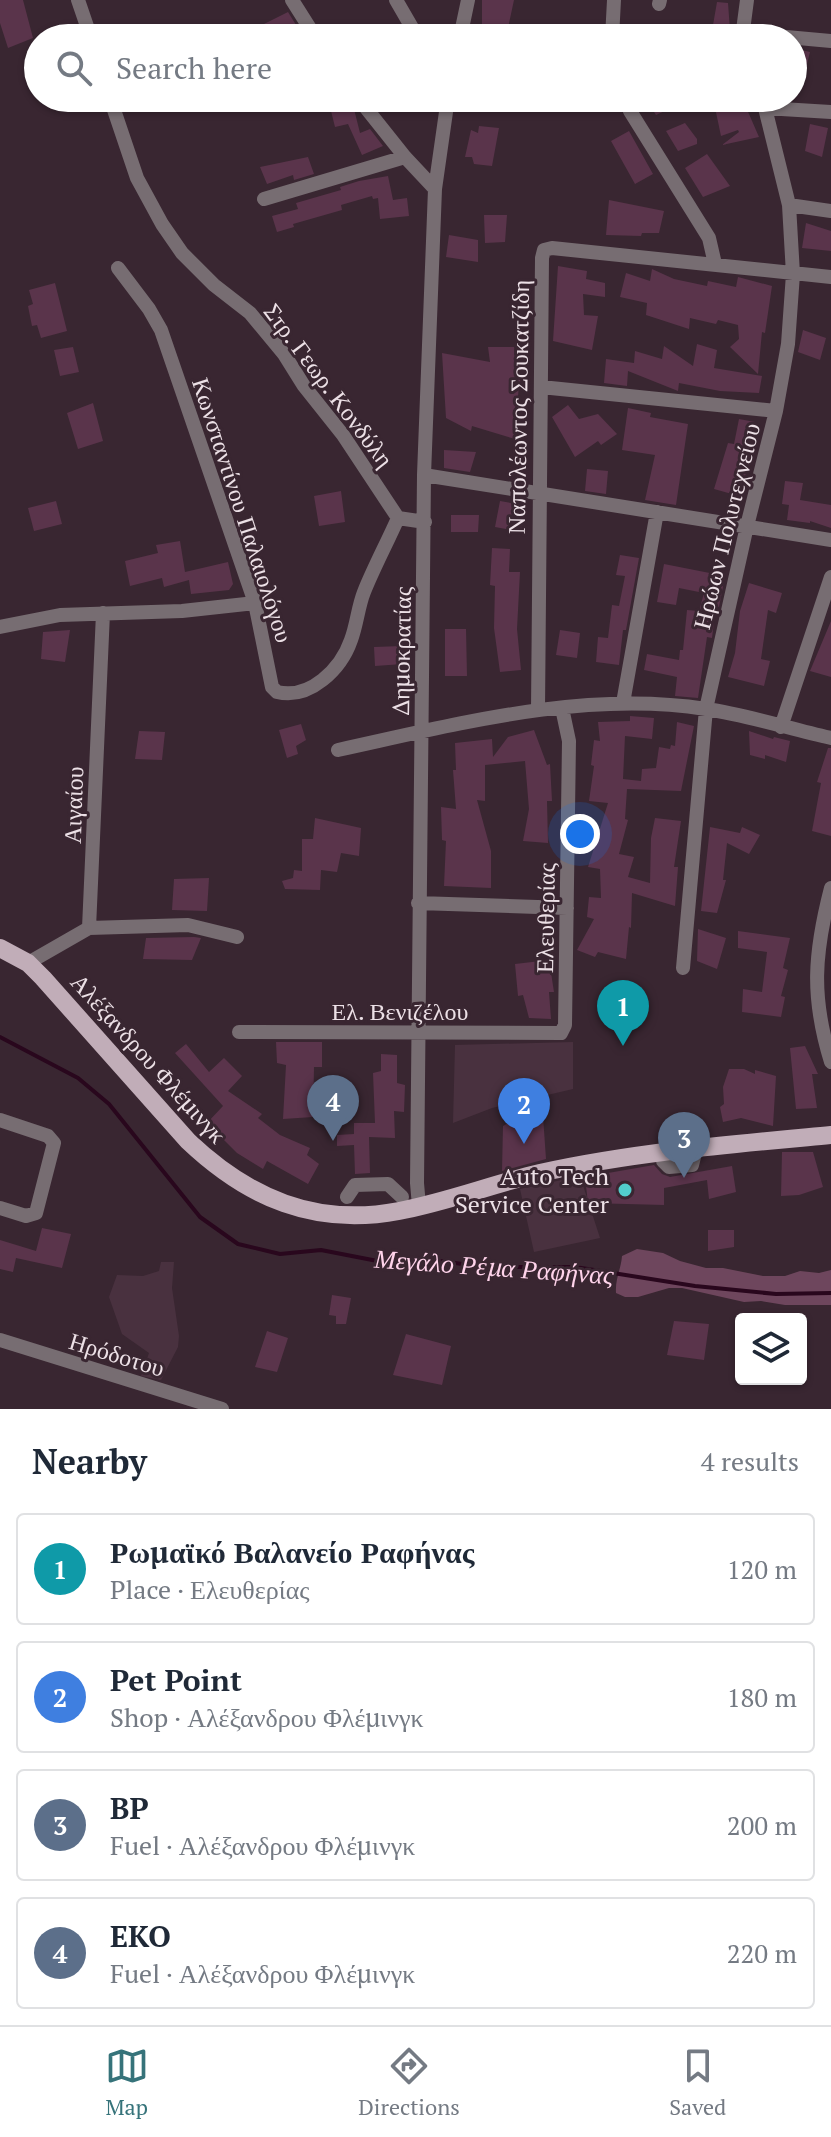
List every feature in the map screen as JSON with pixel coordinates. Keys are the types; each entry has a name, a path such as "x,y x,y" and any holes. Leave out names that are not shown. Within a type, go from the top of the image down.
{"main road":[{"name":"Αλέξανδρου Φλέμινγκ","path":"0,948 28,963 61,996 188,1141 212,1164 235,1180 281,1203 324,1213 376,1214 419,1206 540,1173 735,1144 831,1135"}],"street":[{"path":"78,0 86,24"},
{"path":"292,0 307,24"},
{"path":"396,0 410,24"},
{"path":"463,24 468,0"},
{"path":"613,24 614,0"},
{"path":"744,24 747,0"},
{"path":"807,39 831,41"},
{"path":"807,109 831,112"},
{"name":"Στρ. Γεωρ. Κονδύλη","path":"115,112 137,178 176,244 214,285 250,313 284,354 398,518"},
{"path":"369,112 435,189"},
{"name":"Δημοκρατίας","path":"419,1206 418,903 424,475 435,189 446,112"},
{"path":"631,112 709,238 715,264"},
{"name":"Ηρώων Πολυτεχνείου","path":"683,968 706,709 776,411 788,344 793,274 789,205 764,112"},
{"path":"264,199 405,157"},
{"path":"789,205 831,211"},
{"name":"Ναπολέωντος Σουκατζίδη","path":"538,710 544,250 552,248 831,277"},
{"name":"Κωνσταντίνου Παλαιολόγου","path":"118,268 161,330 255,603 272,687 277,692 293,695 305,690 329,675 346,652 361,600 398,518"},
{"path":"541,387 776,411"},
{"path":"424,475 831,540"},
{"path":"623,703 657,512"},
{"path":"398,518 425,522"},
{"path":"781,727 831,577"},
{"path":"0,627 60,615 182,611 255,603"},
{"name":"Αιγαίου","path":"89,928 103,613"},
{"path":"338,750 538,710 623,703 706,709 831,738"},
{"name":"Ελευθερίας","path":"561,1033 565,1025 569,741 562,708"},
{"path":"831,888 819,935 816,962 818,1010 827,1029 823,1042 831,1062"},
{"path":"418,903 567,908"},
{"path":"28,963 89,928 188,925 237,937"},
{"name":"Ελ. Βενιζέλου","path":"239,1032 561,1033"},
{"path":"0,1120 48,1136 54,1143 36,1213 26,1216 0,1208"},
{"path":"663,1161 669,1167 692,1165 694,1157"},
{"path":"347,1197 355,1185 388,1184 402,1197"},
{"name":"Ηρόδοτου","path":"0,1340 222,1409"}],"shaded area":[{"path":"573,1042 573,1089 492,1108 453,1123 455,1045"},
{"path":"580,1176 600,1238 534,1252 520,1189"},
{"path":"637,1249 663,1253 706,1268 763,1276 831,1270 831,1305 744,1302 682,1288 625,1297 616,1293 622,1256"},
{"path":"161,1262 174,1262 172,1288 179,1336 178,1347 161,1380 141,1376 149,1353 122,1334 109,1297 117,1275 143,1276 159,1271"}],"building":[{"path":"0,0 23,0 29,24 24,24 24,42 8,48 0,23"},
{"path":"482,0 514,0 509,24 482,24"},
{"path":"717,2 728,3 730,24 713,24"},
{"path":"288,12 295,24 264,24"},
{"path":"331,112 355,112 360,133 370,129 383,146 362,155 348,124 335,127"},
{"path":"716,112 748,112 759,137 722,145 739,132 721,136"},
{"path":"685,123 697,139 697,144 678,151 666,131"},
{"path":"810,124 828,128 822,157 805,151"},
{"path":"479,126 499,128 492,166 474,164 472,157 465,157 471,130 478,133"},
{"path":"629,131 653,174 635,184 611,141"},
{"path":"707,154 730,186 703,197 685,168"},
{"path":"308,157 314,174 294,180 293,175 267,184 260,167"},
{"path":"388,176 393,200 407,198 409,216 380,219 378,198 373,199 372,196 341,205 342,210 293,224 294,227 277,232 272,216 298,209 296,203 341,190 340,187 359,181"},
{"path":"609,200 664,211 659,233 606,235"},
{"path":"484,215 507,215 505,242 485,243"},
{"path":"806,223 831,231 831,251 802,248"},
{"path":"449,235 478,240 478,262 446,257"},
{"path":"558,266 587,271 586,279 605,283 605,297 583,294 584,315 598,316 592,350 553,341"},
{"path":"652,269 674,279 707,286 708,281 736,287 738,277 772,286 765,333 762,332 758,374 730,347 739,339 738,325 690,318 689,329 646,315 647,303 620,297 626,273 650,281"},
{"path":"55,283 67,331 41,338 37,325 32,326 28,306 33,304 29,290"},
{"path":"803,330 826,338 820,360 798,352"},
{"path":"697,344 717,350 714,368 762,376 759,393 720,391 679,383 678,391 628,371 627,386 604,383 606,359 634,363 635,351 662,359 664,346 693,366"},
{"path":"73,347 79,372 60,376 54,350"},
{"path":"488,347 514,347 522,383 519,383 515,439 472,426 471,431 446,418 442,353 490,362"},
{"path":"93,403 103,441 78,449 67,413"},
{"path":"568,405 579,419 598,414 617,434 601,445 598,441 575,457 552,417"},
{"path":"628,408 651,413 650,417 688,424 676,505 645,500 655,455 622,450"},
{"path":"739,419 755,422 750,449 753,450 739,496 714,489 728,443 734,444"},
{"path":"444,450 476,452 470,472 444,468"},
{"path":"587,469 608,471 606,494 585,491"},
{"path":"785,481 803,483 800,500 831,505 831,528 810,521 787,520 789,505 782,504"},
{"path":"341,491 345,522 319,526 314,496"},
{"path":"56,501 62,524 34,531 28,508"},
{"path":"500,501 527,506 522,532 495,527"},
{"path":"451,515 479,515 478,532 451,532"},
{"path":"180,541 185,572 228,562 233,584 229,590 191,594 189,580 164,587 162,578 130,586 125,561 158,553 156,545"},
{"path":"492,548 510,549 509,572 520,572 517,629 521,670 500,672 494,628 495,586 490,585"},
{"path":"620,555 639,558 626,630 623,630 619,665 596,662 598,637 608,638 612,605 619,606 625,576 616,575"},
{"path":"664,564 725,576 719,607 716,606 712,638 707,637 698,698 675,696 677,677 644,670 647,654 679,660 687,610 699,611 704,593 679,588 676,605 657,602"},
{"path":"749,583 782,593 776,613 768,610 761,659 770,661 764,686 728,677 735,653 740,611"},
{"path":"831,621 831,677 810,671"},
{"path":"445,629 466,629 467,676 445,676"},
{"path":"70,630 65,662 41,659 43,632"},
{"path":"560,630 580,633 577,658 556,655"},
{"path":"402,646 403,664 375,666 374,647"},
{"path":"630,716 654,718 652,739 625,736 623,779 641,781 642,769 656,768 659,747 670,749 671,745 675,746 677,722 694,726 681,791 627,789 625,819 628,820 619,854 634,857 628,877 650,883 651,838 655,818 681,821 674,867 678,867 675,906 632,893 626,959 598,952 595,957 577,950 594,919 587,917 589,897 601,898 600,869 588,867 608,803 589,801 594,740 600,741 598,722 630,721"},
{"path":"301,724 306,740 296,746 298,754 287,758 279,730"},
{"path":"534,730 547,765 550,764 552,801 547,801 548,843 523,841 529,809 525,761 485,765 485,801 477,800 491,851 491,888 444,886 446,841 442,840 441,807 456,809 453,770 456,770 455,743 492,739 493,757 508,737"},
{"path":"139,731 165,732 162,760 135,759"},
{"path":"749,731 790,741 786,762 765,755 765,759 750,755"},
{"path":"828,748 831,748 831,836 812,831 821,783 817,782"},
{"path":"315,818 361,828 359,856 341,853 337,872 321,870 320,890 285,889 282,881 293,878 294,870 302,871 302,839 313,839"},
{"path":"710,827 740,833 742,827 760,835 749,854 727,843 723,880 726,880 717,913 701,911"},
{"path":"209,878 207,911 172,910 174,879"},
{"path":"698,929 726,938 717,969 697,961"},
{"path":"738,931 790,938 783,968 788,970 781,996 785,997 781,1017 742,1012 743,989 762,992 767,952 738,948"},
{"path":"146,938 201,938 192,960 143,959"},
{"path":"549,960 554,992 549,992 551,1019 529,1018 523,995 518,996 515,964"},
{"path":"276,1042 322,1042 322,1067 314,1067 313,1117 283,1119 286,1065 277,1063"},
{"path":"186,1044 209,1072 224,1058 242,1076 228,1091 262,1114 258,1118 280,1135 310,1148 307,1155 319,1164 308,1184 267,1161 263,1169 237,1153 207,1123 223,1106 175,1053"},
{"path":"805,1046 818,1074 812,1074 817,1108 796,1109 790,1048"},
{"path":"381,1054 397,1055 397,1083 405,1085 404,1112 394,1111 395,1138 369,1137 370,1173 355,1174 354,1145 337,1146 337,1135 354,1134 354,1123 375,1123 373,1073 381,1071"},
{"path":"729,1069 744,1069 755,1074 755,1070 776,1076 773,1126 741,1118 723,1122 720,1107 724,1104 723,1087"},
{"path":"520,1116 543,1116 546,1159 502,1171 503,1126"},
{"path":"782,1152 813,1152 823,1187 799,1195 781,1196"},
{"name":"Auto Tech Service Center","path":"654,1165 670,1177 732,1166 736,1192 709,1199 707,1180 664,1188 664,1205 588,1203 585,1177"},
{"path":"42,1228 71,1234 62,1268 16,1258 13,1272 0,1269 0,1240 36,1251"},
{"path":"708,1230 734,1230 734,1247 708,1251"},
{"path":"332,1295 351,1298 346,1324 336,1324 336,1316 329,1315"},
{"path":"674,1321 709,1324 704,1360 667,1355"},
{"path":"267,1331 288,1338 277,1372 255,1367"},
{"path":"406,1334 451,1346 442,1385 393,1375"}],"waterway":[{"name":"Μεγάλο Ρέμα Ραφήνας","path":"0,1037 78,1078 109,1104 200,1217 238,1244 280,1254 321,1250 398,1265 440,1261 485,1267 575,1267 695,1286 776,1294 831,1293"}],"place":[{"name":"Ρωμαϊκό Βαλανείο Ραφήνας","path":"623,1046"},
{"name":"EKO","path":"333,1141"},
{"name":"Pet Point","path":"524,1144"},
{"name":"BP","path":"684,1178"},
{"name":"Auto Tech Service Center","path":"625,1190"}]}
